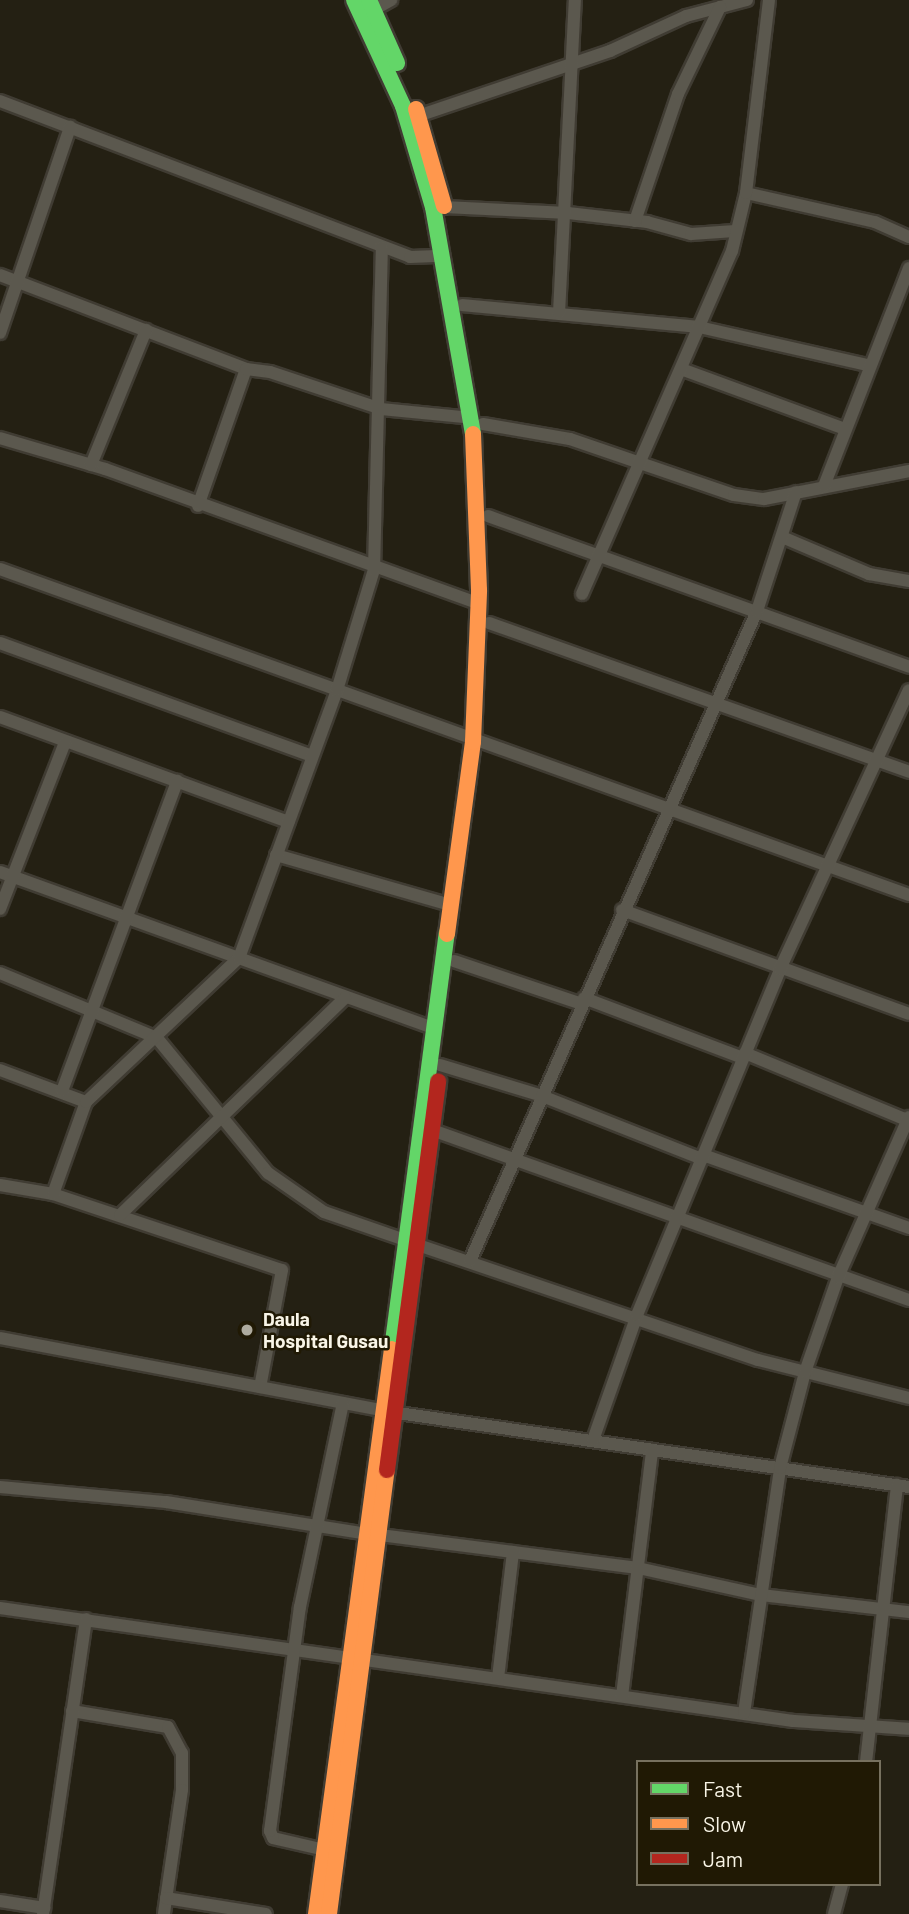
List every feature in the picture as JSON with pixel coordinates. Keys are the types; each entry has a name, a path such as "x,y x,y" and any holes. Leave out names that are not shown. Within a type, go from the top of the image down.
{"street":[{"path":"316,1914 392,1412 433,1028 450,905 478,744 477,421 443,256 403,106 354,0"},
{"path":"391,0 371,5 418,116 444,207 462,305 488,516 489,623 478,744 432,1130 411,1243"},
{"path":"559,313 568,213 570,62 575,0"},
{"path":"418,116 720,7 747,0"},
{"path":"582,594 699,327 735,232 746,193 769,0"},
{"path":"635,221 678,94 720,7"},
{"path":"0,101 410,257 443,256"},
{"path":"0,333 70,127"},
{"path":"746,193 875,222 909,237"},
{"path":"444,207 568,213 635,221 691,234 735,232"},
{"path":"53,1194 86,1102 239,958 337,690 374,570 381,409 382,247"},
{"path":"824,486 868,365 909,268"},
{"path":"0,275 246,369 271,372 381,409 477,421 570,439 734,495 764,499 909,471"},
{"path":"462,305 699,327 868,365"},
{"path":"91,465 146,330"},
{"path":"198,506 246,369"},
{"path":"681,369 845,429"},
{"path":"0,438 91,465 374,570 479,604"},
{"path":"470,1261 667,804 757,611 796,492"},
{"path":"488,516 600,553 909,667"},
{"path":"782,537 869,573 909,581"},
{"path":"0,569 337,690 478,744 667,804 909,895"},
{"path":"489,623 909,772"},
{"path":"0,643 313,756"},
{"path":"593,1440 636,1315 780,969 909,690"},
{"path":"0,717 289,821"},
{"path":"0,909 6,874 65,742"},
{"path":"62,1091 91,1006 177,781"},
{"path":"276,855 450,905"},
{"path":"6,874 433,1028"},
{"path":"622,910 909,1014"},
{"path":"454,961 583,1001 744,1056 909,1119 838,1277 805,1372 779,1468 744,1713"},
{"path":"0,973 91,1006 157,1038 243,1149 299,1197 324,1212 805,1372 909,1398"},
{"path":"120,1215 345,998"},
{"path":"440,1065 542,1096 702,1157 909,1228"},
{"path":"0,1070 86,1102"},
{"path":"432,1130 515,1157 677,1220 909,1300"},
{"path":"0,1185 53,1194 282,1270 260,1387"},
{"path":"0,1338 392,1412 903,1486 885,1609 874,1726 866,1760"},
{"path":"324,1850 273,1838 270,1831 294,1647 343,1403"},
{"path":"622,1696 652,1450"},
{"path":"0,1487 166,1502 374,1535 638,1568 761,1595 909,1612"},
{"path":"498,1678 513,1552"},
{"path":"0,1608 356,1655 744,1713 909,1728"},
{"path":"0,1901 43,1911 86,1619"},
{"path":"329,1914 356,1655"},
{"path":"72,1711 168,1727 178,1743 183,1790 164,1914"},
{"path":"834,1914 841,1886"},
{"path":"166,1898 261,1914"}],"traffic: fast":[{"path":"354,0 403,106 433,207 473,434"},
{"path":"369,0 397,63"},
{"path":"392,1349 447,934"}],"traffic: slow":[{"path":"416,109 444,206"},
{"path":"447,934 473,742 479,590 473,434"},
{"path":"316,1914 392,1349"},
{"path":"329,1914 387,1470"}],"traffic: jam":[{"path":"387,1470 438,1081"}],"place":[{"name":"Daula Hospital Gusau","path":"247,1330"}]}
